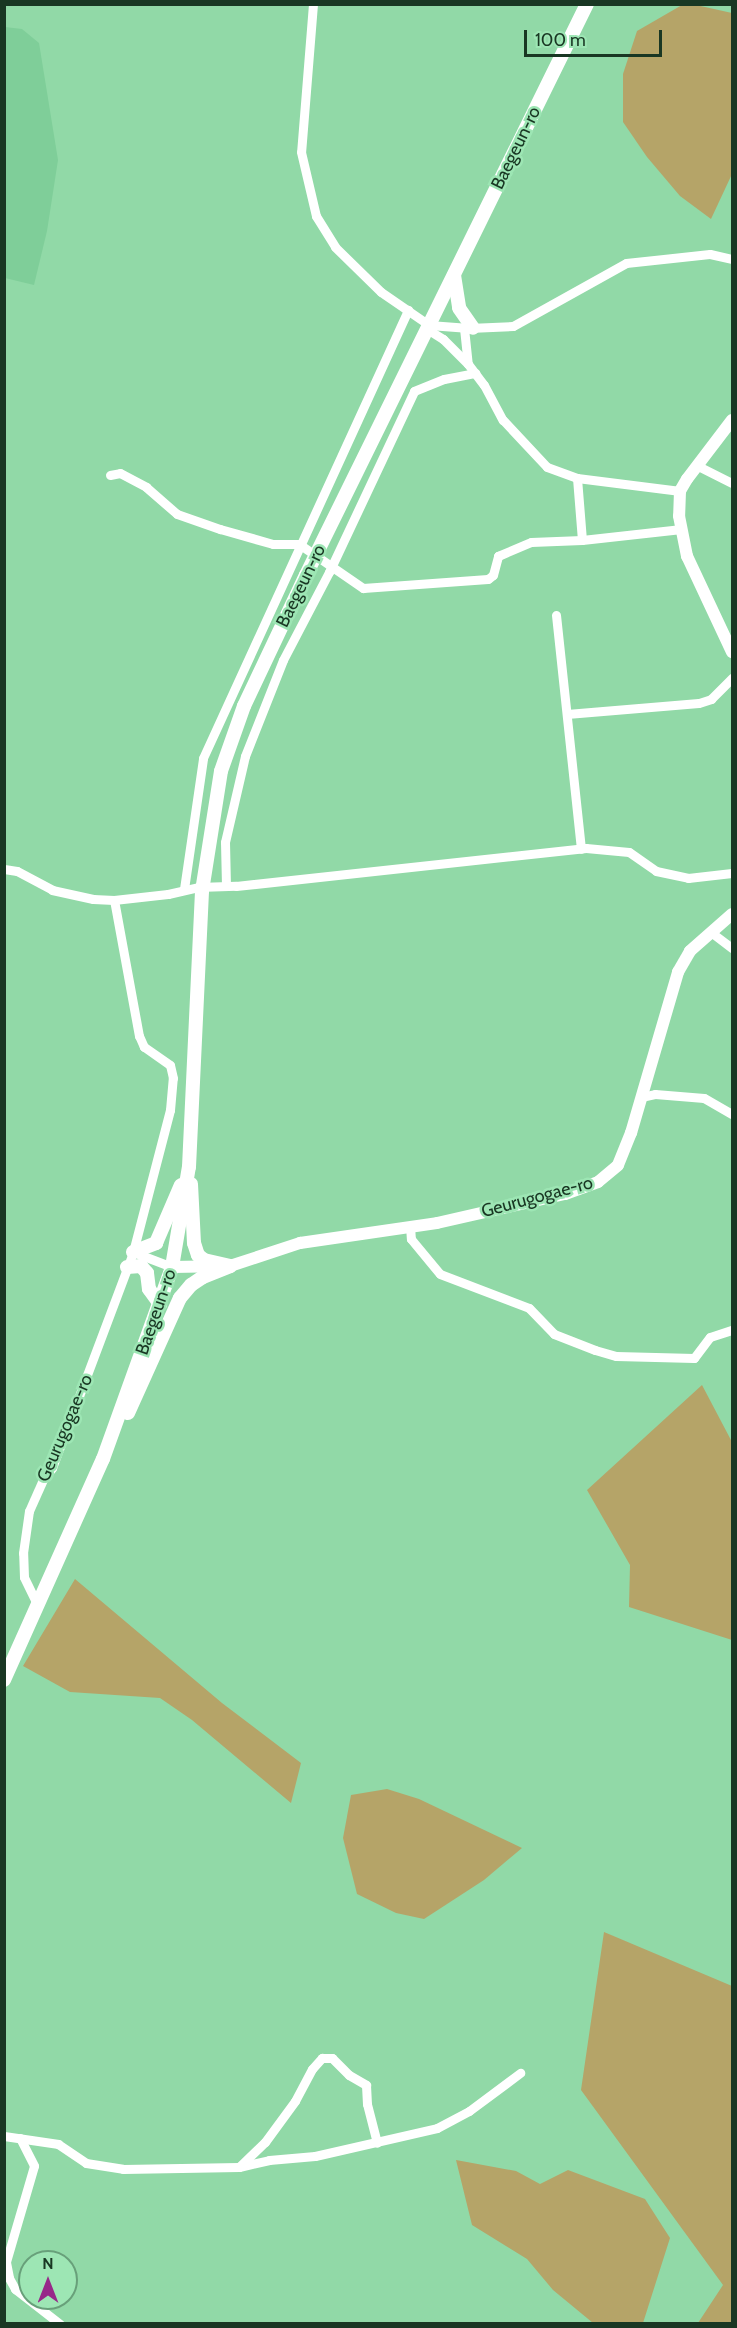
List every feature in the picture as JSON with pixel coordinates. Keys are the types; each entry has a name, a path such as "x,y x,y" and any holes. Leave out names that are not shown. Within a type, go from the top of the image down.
{"main road":[{"name":"Baegeun-ro","path":"4,1680 103,1459 172,1267 189,1167 201,919 207,859 221,771 244,706 316,555 587,4"},
{"path":"454,274 459,308 469,328"},
{"path":"133,1252 156,1243 160,1237 189,1167"},
{"path":"189,1167 195,1215 194,1243 198,1255 204,1260 230,1266"},
{"path":"128,1267 141,1266 147,1274 150,1289 160,1304"},
{"path":"103,1459 140,1391 180,1298 191,1285 203,1277 230,1266"}],"street":[{"path":"313,4 301,152 316,216 335,247 381,292 408,310 443,339 468,364 503,420 547,467 577,478 680,491"},
{"path":"428,327 513,326 626,263 710,254 732,259"},
{"path":"184,889 203,758 408,310"},
{"path":"468,364 469,328"},
{"path":"226,886 225,842 245,756 283,660 332,565 414,391 444,379 475,373"},
{"path":"732,420 696,465 680,491 681,529 687,556 732,651"},
{"path":"696,465 732,483"},
{"path":"110,475 120,472 146,487 177,514 273,544 299,544 363,588 488,579 493,575 498,556 531,542 582,540 681,529"},
{"path":"577,478 582,540"},
{"path":"556,615 581,849"},
{"path":"567,714 699,703 711,699 732,678"},
{"path":"4,869 17,871 52,890 93,899 114,900 168,894 198,887 581,849 629,852 656,871 688,878 732,873"},
{"name":"Geurugogae-ro","path":"38,1606 24,1577 23,1553 29,1511 44,1478 52,1468 128,1267 170,1110 173,1078 170,1065 144,1047 139,1036 114,900"},
{"name":"Geurugogae-ro","path":"172,1267 230,1266 300,1243 410,1226 565,1194 598,1182 618,1165 631,1133 678,972 690,951 732,914"},
{"path":"712,933 732,948"},
{"path":"641,1097 655,1094 704,1098 732,1114"},
{"path":"410,1226 411,1239 441,1274 529,1308 554,1334 595,1350 627,1357 694,1358 710,1337 732,1330"},
{"path":"133,1252 172,1267"},
{"path":"239,2167 265,2142 295,2101 312,2070 322,2058 332,2058 366,2085 367,2104 377,2143"},
{"path":"4,2136 58,2144 86,2163 123,2169 239,2167 377,2143 437,2128 456,2120 520,2073"},
{"path":"20,2138 34,2166 6,2262 9,2278 15,2289 60,2324"}],"shaded area":[{"path":"682,5 696,5 732,13 732,174 711,219 680,196 647,157 623,122 623,74 637,31"},
{"path":"5,27 22,29 39,43 58,160 47,231 34,285 5,278"},
{"path":"702,1385 732,1442 732,1640 629,1607 630,1565 587,1490"},
{"path":"75,1579 222,1703 301,1763 291,1803 192,1720 160,1698 70,1692 23,1666"},
{"path":"387,1789 419,1799 522,1848 484,1880 424,1919 396,1913 357,1894 343,1838 351,1795"},
{"path":"604,1932 732,1986 732,2323 698,2323 723,2285 581,2090"},
{"path":"456,2160 516,2171 540,2184 568,2170 645,2199 670,2238 643,2323 593,2323 553,2290 527,2259 472,2225"}]}
